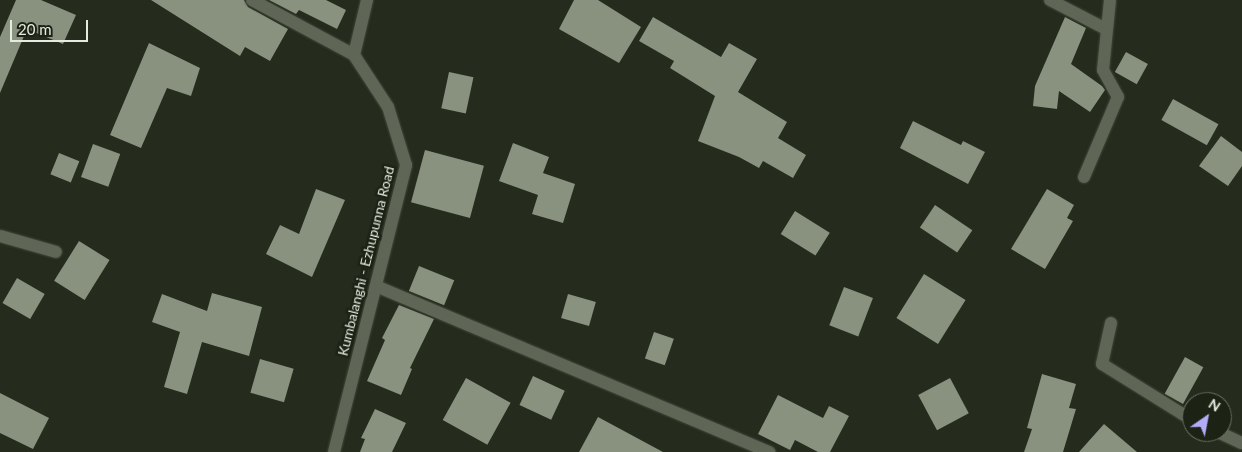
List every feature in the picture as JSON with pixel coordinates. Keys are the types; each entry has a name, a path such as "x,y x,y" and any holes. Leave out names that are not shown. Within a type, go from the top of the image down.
{"street":[{"path":"252,0 354,55 367,0"},
{"path":"1050,0 1106,29"},
{"path":"1084,177 1118,97 1103,70 1110,0"},
{"name":"Kumbalanghi - Ezhupunna Road","path":"334,452 406,165 388,106 354,55"},
{"path":"0,236 56,252"},
{"path":"376,286 769,452"},
{"path":"1111,323 1102,364 1182,414"}],"building":[{"path":"16,0 41,0 76,15 63,44 27,29 0,93 0,37"},
{"path":"151,0 244,0 248,7 288,29 270,61 245,47 240,56"},
{"path":"269,0 326,0 346,10 337,29 299,10 296,14"},
{"path":"574,0 598,0 641,27 619,63 559,29"},
{"path":"653,17 721,57 729,43 757,59 738,92 787,122 778,138 806,155 793,178 763,161 759,168 739,157 698,141 715,96 670,68 674,61 639,41"},
{"path":"1065,17 1086,28 1071,64 1105,90 1090,112 1059,91 1057,109 1033,106 1035,86"},
{"path":"149,43 200,68 191,96 167,88 141,148 110,135"},
{"path":"1126,52 1148,64 1137,84 1115,72"},
{"path":"449,72 473,77 466,113 441,108"},
{"path":"1173,99 1218,124 1207,145 1161,120"},
{"path":"913,121 961,145 963,141 985,152 968,184 900,148"},
{"path":"1221,136 1242,152 1242,166 1228,186 1199,166"},
{"path":"513,143 549,157 543,173 575,184 563,223 532,214 538,195 499,181"},
{"path":"93,144 120,154 108,187 81,177"},
{"path":"425,150 484,166 470,218 411,202"},
{"path":"59,153 79,161 71,183 50,174"},
{"path":"316,189 345,200 312,277 266,254 280,225 299,234"},
{"path":"1047,189 1074,205 1067,218 1073,221 1045,269 1011,249"},
{"path":"935,205 972,230 957,253 920,227"},
{"path":"795,211 830,233 815,256 781,234"},
{"path":"79,241 110,260 85,300 54,281"},
{"path":"419,266 454,280 444,305 409,291"},
{"path":"924,274 966,300 938,344 896,318"},
{"path":"17,278 45,294 30,319 2,303"},
{"path":"844,287 873,298 858,336 829,325"},
{"path":"212,293 262,307 249,356 202,342 187,394 164,387 180,332 152,322 162,294 207,311"},
{"path":"568,294 596,302 589,326 561,318"},
{"path":"399,305 434,319 410,368 412,369 401,395 367,381 385,340 382,338"},
{"path":"654,332 674,339 665,365 645,358"},
{"path":"1185,357 1203,367 1190,392 1182,392 1182,403 1165,394"},
{"path":"260,359 294,369 284,402 250,393"},
{"path":"1042,374 1076,384 1069,408 1076,409 1063,452 1024,452 1032,429 1027,428"},
{"path":"533,376 565,391 551,420 519,405"},
{"path":"466,378 511,403 487,445 443,420"},
{"path":"950,378 969,413 937,430 918,395"},
{"path":"0,393 49,418 33,449 0,433"},
{"path":"778,395 823,418 829,406 849,416 830,452 818,452 795,440 790,450 758,434"},
{"path":"375,409 406,423 392,452 360,452 365,439 361,438"},
{"path":"598,417 663,452 579,452"},
{"path":"1104,424 1137,452 1079,452"}]}
